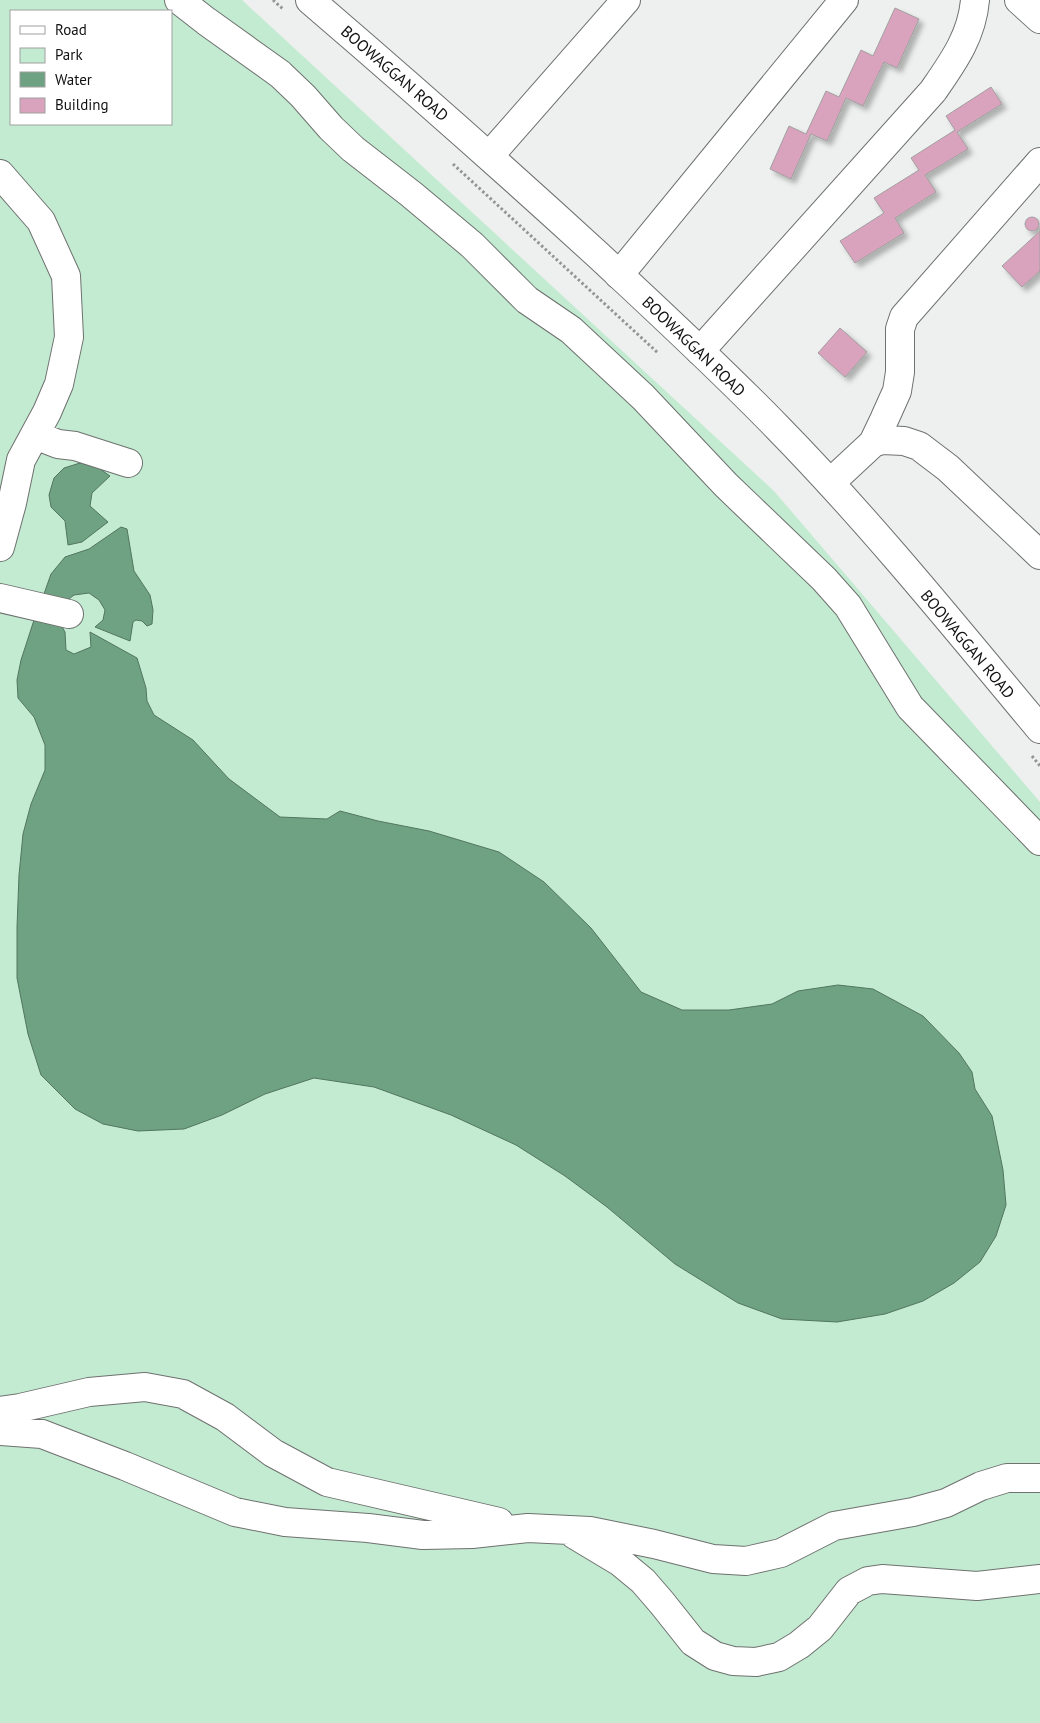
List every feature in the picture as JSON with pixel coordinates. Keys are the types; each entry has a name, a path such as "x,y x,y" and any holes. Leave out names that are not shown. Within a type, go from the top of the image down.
{"main road":[{"path":"180,0 280,74 304,96 331,128 353,149 411,194 472,246 527,300 571,330 644,397 726,485 824,579 848,606 910,707 1040,842"},
{"name":"BOOWAGGAN ROAD","path":"310,0 490,156 619,275 700,351 830,483 900,563 1034,740"},
{"path":"490,156 626,0"},
{"path":"619,275 844,0"},
{"path":"700,351 933,91 959,54 970,29 975,0"},
{"path":"1020,0 1040,19"},
{"path":"873,444 897,391 900,372 900,329 904,317 1040,162"},
{"path":"0,174 41,221 66,276 69,337 59,384 21,460 0,547"},
{"path":"35,435 58,444 75,446 128,464"},
{"path":"830,483 873,444 882,440 904,441 919,446 948,468 1040,555"},
{"path":"0,598 69,614"},
{"path":"0,1411 89,1392 145,1387 183,1394 225,1417 273,1453 327,1482 464,1515 528,1528 590,1531 654,1544 713,1559 746,1561 781,1553 834,1526 914,1512 946,1503 981,1486 1006,1478 1040,1478"},
{"path":"0,1431 42,1434 117,1462 235,1512 285,1522 368,1528 423,1535 472,1534 528,1528"},
{"path":"565,1530 620,1562 642,1581 693,1642 715,1656 733,1661 756,1662 779,1657 799,1645 820,1628 849,1591 868,1581 882,1579 977,1586 1040,1579"}],"path":[{"path":"273,0 285,11"},
{"path":"449,161 663,357"},
{"path":"1034,740 1040,766"}],"green space":[{"path":"0,0 242,0 774,491 1040,802 1040,1723 0,1723"}],"water":[{"path":"80,463 96,466 110,476 92,493 90,506 108,522 82,542 68,545 65,521 51,507 49,495 54,478 64,468"},
{"path":"121,527 127,529 134,571 150,595 153,610 152,624 147,626 142,621 136,620 133,622 130,641 95,627 103,620 105,610 99,600 89,593 74,595 65,602 39,608 51,574 65,557 89,549"},
{"path":"56,616 65,632 66,650 74,654 91,647 90,632 137,658 146,688 147,701 154,715 193,740 229,779 280,817 327,819 340,811 429,831 499,852 544,882 591,928 641,992 682,1010 729,1010 772,1004 798,991 838,985 873,989 923,1016 959,1053 972,1072 975,1089 992,1116 1003,1170 1006,1205 996,1236 980,1262 954,1283 923,1301 885,1314 837,1322 782,1319 738,1303 675,1264 607,1207 565,1176 516,1145 451,1115 374,1087 314,1078 265,1094 222,1115 184,1129 138,1131 103,1124 75,1109 41,1075 28,1034 17,978 19,875 23,834 31,804 45,770 45,745 34,717 18,698 17,680 21,660 35,617"}],"building":[{"path":"895,8 919,19 897,68 884,62 863,106 846,98 827,141 811,134 791,179 770,169 789,126 806,134 826,91 839,97 861,50 873,56"},
{"path":"991,87 1002,104 957,132 968,149 925,175 936,192 895,218 904,233 855,263 840,241 884,213 874,198 919,170 911,158 955,130 946,116"},
{"path":"1029,217 1035,217 1039,224 1035,231 1029,231 1025,227 1025,221"},
{"path":"1040,231 1040,271 1022,287 1002,266"},
{"path":"840,328 867,352 845,377 818,353"}]}
